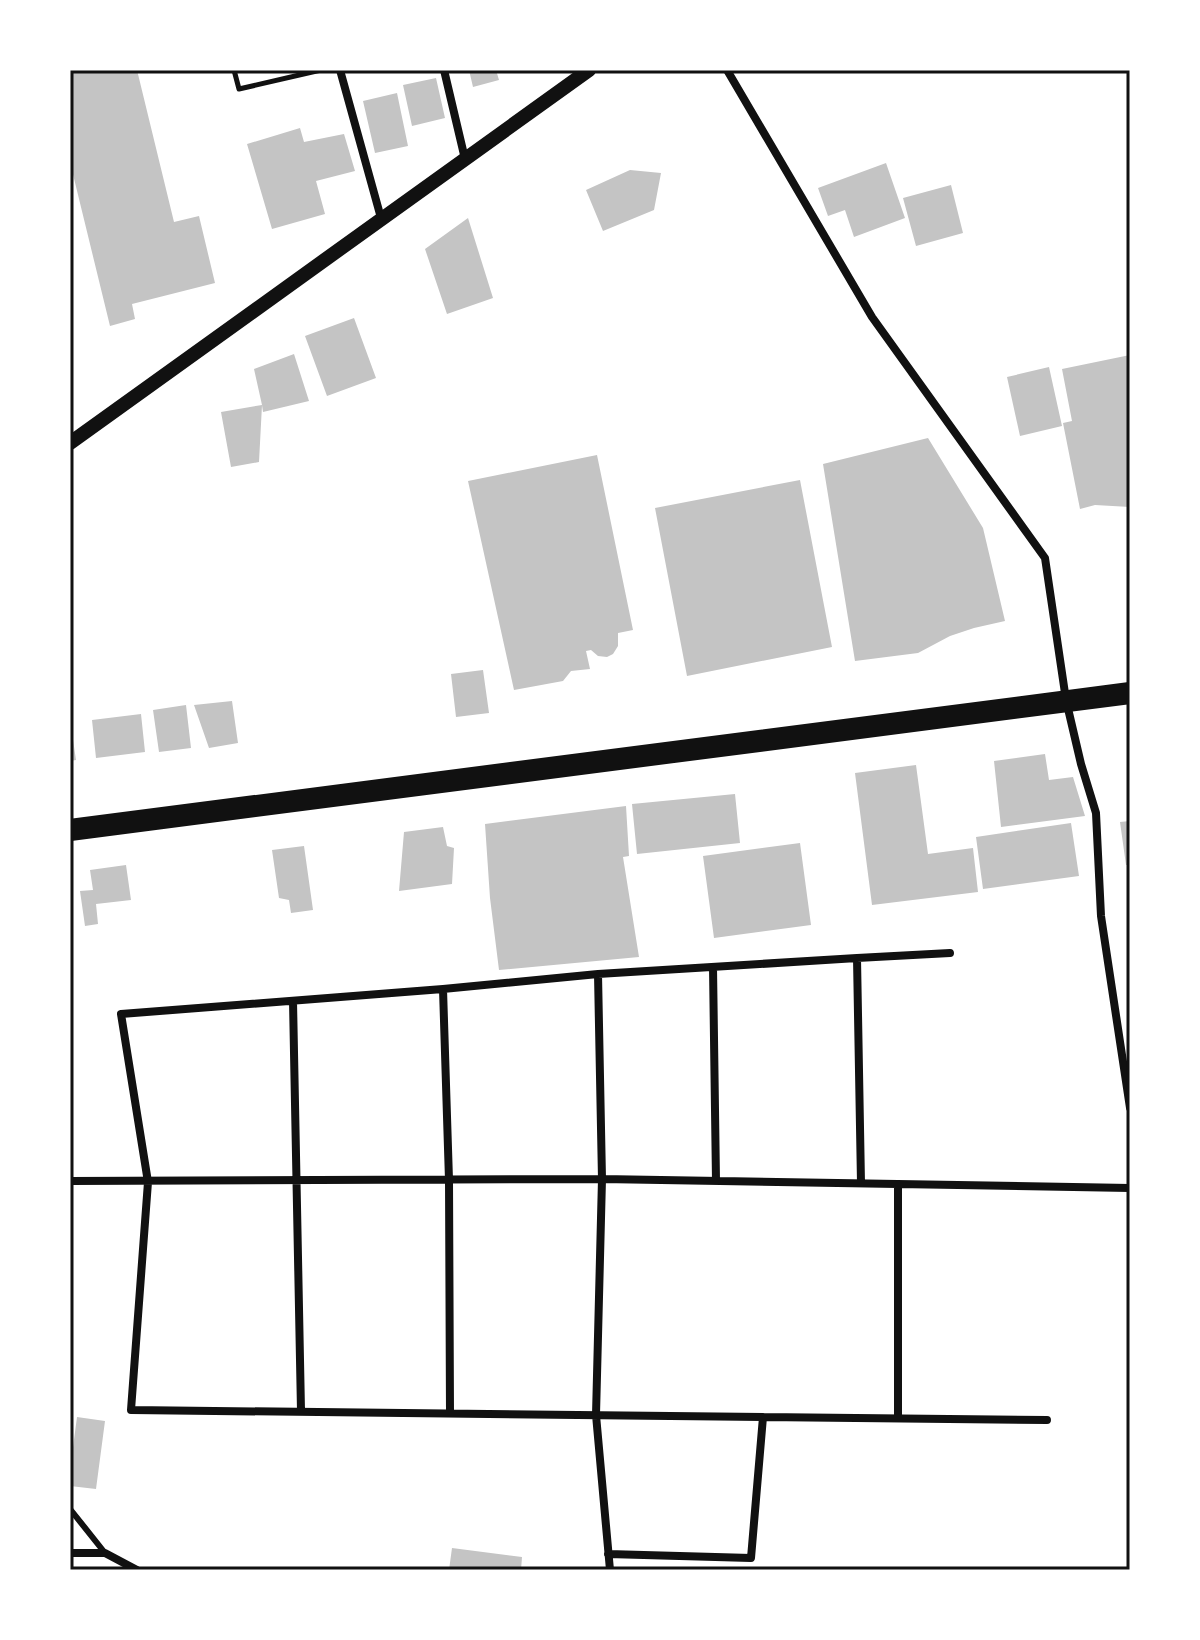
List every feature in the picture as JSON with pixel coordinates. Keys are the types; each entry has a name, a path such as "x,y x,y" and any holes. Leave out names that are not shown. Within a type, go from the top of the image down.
{"highway":[{"path":"70,830 1130,693"}],"street":[{"path":"340,70 381,218"},
{"path":"444,70 465,159"},
{"path":"70,443 589,70"},
{"path":"727,70 872,317 1045,558 1066,700 1096,813 1101,916 1130,1108"},
{"path":"950,953 598,974 121,1014 148,1182 131,1410 1047,1420"},
{"path":"857,958 861,1183"},
{"path":"713,967 716,1181"},
{"path":"598,974 602,1179 596,1415 610,1570"},
{"path":"443,989 449,1180 450,1413"},
{"path":"293,1001 301,1411"},
{"path":"70,1181 602,1179 1130,1188"},
{"path":"898,1184 898,1418"},
{"path":"608,1554 751,1558 763,1417"},
{"path":"70,1553 105,1553 137,1570"}],"lane":[{"path":"70,1509 105,1553"}],"path":[{"path":"234,70 239,89 322,70"}],"building":[{"path":"70,70 137,70 174,222 199,216 215,283 132,304 135,319 110,326 70,162"},
{"path":"469,70 496,70 499,80 473,87"},
{"path":"436,78 445,118 412,126 403,85"},
{"path":"397,93 408,146 375,153 363,101"},
{"path":"300,128 304,142 344,134 355,171 316,181 325,214 272,229 247,144"},
{"path":"886,163 905,218 854,237 845,210 828,216 818,188"},
{"path":"630,170 661,173 654,210 603,231 586,190"},
{"path":"951,185 963,233 916,246 903,198"},
{"path":"468,218 493,298 447,314 425,249"},
{"path":"354,318 376,378 327,396 305,336"},
{"path":"294,354 309,401 263,412 254,369"},
{"path":"1130,355 1130,507 1095,505 1080,509 1063,423 1072,421 1062,369"},
{"path":"1049,367 1062,426 1020,436 1007,377"},
{"path":"262,405 259,462 231,467 221,412"},
{"path":"928,438 983,528 1005,621 950,636 918,653 855,661 823,464"},
{"path":"597,455 633,630 618,633 618,646 607,657 586,651 590,669 571,671 563,681 514,690 468,481"},
{"path":"800,480 832,647 687,676 655,508"},
{"path":"483,670 489,713 456,717 451,674"},
{"path":"232,701 238,743 209,748 194,705"},
{"path":"186,705 191,748 159,752 153,710"},
{"path":"141,714 145,752 96,758 92,720"},
{"path":"70,733 76,760 70,761"},
{"path":"1045,754 1049,780 1073,777 1085,816 1001,827 994,761"},
{"path":"916,765 928,854 973,848 978,892 872,905 855,773"},
{"path":"735,794 740,843 637,854 632,804"},
{"path":"626,806 629,856 623,857 639,957 499,970 485,824"},
{"path":"1130,821 1130,865 1126,865 1120,822"},
{"path":"1071,823 1079,876 983,889 976,837"},
{"path":"443,827 447,846 454,848 452,884 399,891 404,832"},
{"path":"800,843 811,925 714,938 703,856"},
{"path":"304,846 313,910 291,913 289,900 279,898 272,850"},
{"path":"126,865 131,900 96,904 98,924 85,926 80,891 93,890 90,870"},
{"path":"77,1417 105,1421 96,1489 70,1486"},
{"path":"452,1548 522,1557 521,1570 449,1570"}]}
